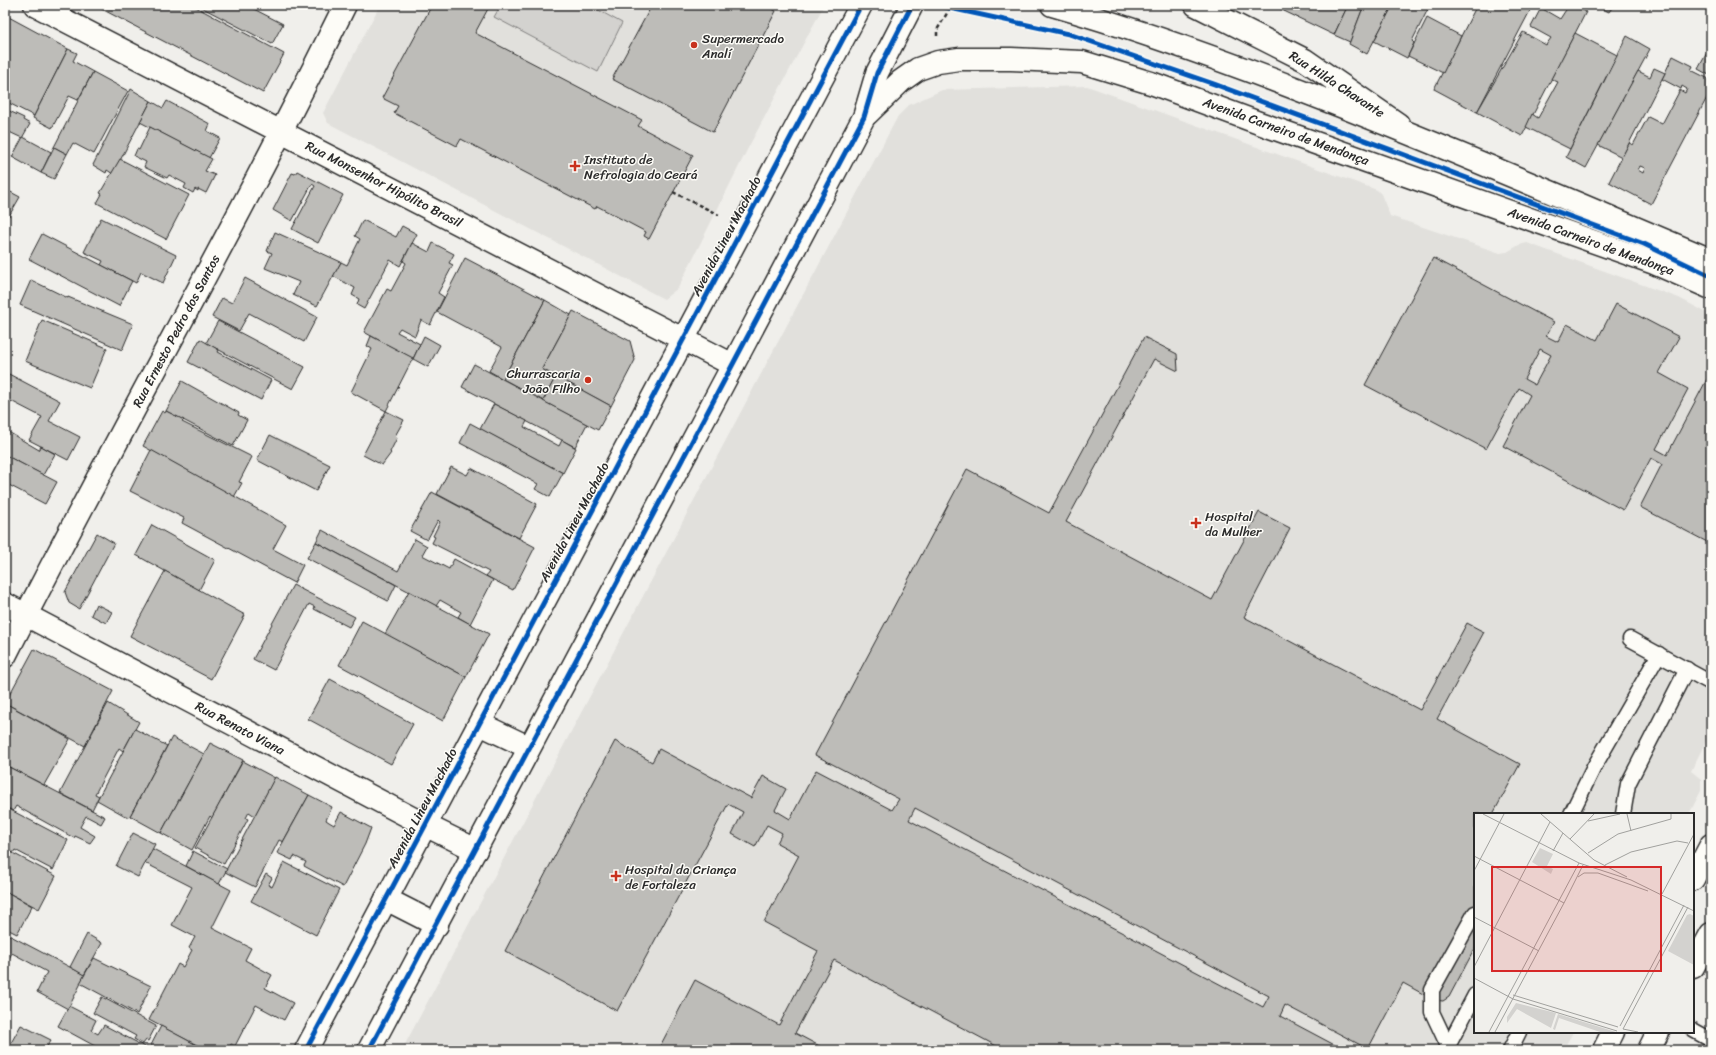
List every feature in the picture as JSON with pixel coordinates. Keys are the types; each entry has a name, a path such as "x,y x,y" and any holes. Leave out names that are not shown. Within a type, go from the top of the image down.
{"street":[{"name":"Rua Monsenhor Hipólito Brasil","path":"35,5 733,364"},
{"name":"Rua Ernesto Pedro dos Santos","path":"5,656 156,366 283,132 345,5"},
{"name":"Avenida Lineu Machado","path":"306,1050 861,5"},
{"path":"369,1050 864,117 877,73 912,5"},
{"name":"Avenida Carneiro de Mendonça","path":"1052,5 1116,23 1257,74 1412,134 1711,260"},
{"name":"Rua Hilda Chavante","path":"1196,5 1305,60 1412,134"},
{"name":"Avenida Carneiro de Mendonça","path":"864,117 901,80 918,69 938,62 959,59 1082,62 1201,100 1259,123 1640,258 1711,288"},
{"name":"Rua Renato Viana","path":"5,604 425,825 476,850"},
{"path":"480,724 528,748"},
{"path":"1694,877 1711,845"},
{"path":"386,899 436,925"},
{"path":"1694,965 1711,934"},
{"path":"1604,1050 1612,1033"},
{"path":"1649,1050 1658,1033"}],"lane":[{"path":"1630,639 1711,683"},
{"path":"1571,813 1594,767 1659,654"},
{"path":"1623,813 1628,784 1687,669"},
{"path":"1447,1048 1432,1012 1432,990 1474,915"},
{"path":"1447,1048 1474,997"},
{"path":"1694,1031 1711,1040"},
{"path":"1510,1050 1518,1033"}],"path":[{"path":"943,7 951,7 957,10"},
{"path":"936,30 951,7"},
{"path":"673,192 723,217"}],"shaded area":[{"name":"Instituto de Nefrologia do Ceará","path":"380,5 501,5 494,17 622,23 589,5 824,5 747,150 678,288 664,299 328,123 323,113"},
{"path":"501,5 589,5 622,23 598,72 494,17"},
{"name":"Hospital da Mulher","path":"1087,86 1377,190 1381,194 1390,216 1500,253 1507,252 1519,245 1527,243 1679,298 1711,315 1711,731 1691,771 1701,779 1701,791 1690,813 1474,813 1474,1033 1572,1033 1563,1050 402,1050 898,116 909,105 942,90"}],"building":[{"path":"94,5 192,5 284,54 263,93"},
{"path":"197,5 246,5 283,24 272,44"},
{"path":"432,5 490,5 475,33 642,120 638,126 693,155 649,239 644,236 646,232 597,206 595,209 461,139 457,146 394,113 398,106 382,98"},
{"name":"Supermercado Analí","path":"652,5 764,5 776,11 713,132 612,79"},
{"path":"1274,5 1287,5 1284,11"},
{"path":"1287,5 1348,5 1334,35 1284,11"},
{"path":"1348,5 1364,5 1350,42 1334,35"},
{"path":"1364,5 1393,5 1367,54 1349,44"},
{"path":"1393,5 1430,5 1412,41 1414,43 1407,58 1374,41"},
{"path":"1477,5 1533,5 1477,112 1434,89"},
{"path":"1569,5 1575,5 1586,12 1522,136 1477,112 1523,32 1546,45 1551,38 1531,27 1541,8 1560,19"},
{"path":"1594,5 1614,5 1609,12"},
{"path":"5,15 68,49 34,116 5,101"},
{"path":"1427,18 1461,36 1443,73 1408,56"},
{"path":"1575,33 1617,55 1570,149 1526,127 1532,114 1538,118 1558,82 1551,79"},
{"path":"1627,36 1650,49 1586,168 1566,157"},
{"path":"68,49 77,53 73,61 93,72 78,100 69,96 52,128 33,118"},
{"path":"1709,49 1711,50 1711,76 1698,69"},
{"path":"1673,56 1693,66 1691,70 1711,80 1711,90 1651,204 1609,182 1629,143 1633,145 1648,117 1662,124 1680,90 1685,93 1687,89 1682,86 1681,89 1662,79","holes":["1640,166 1645,168 1643,173 1638,170"]},
{"path":"1654,68 1665,73 1622,157 1598,145 1638,71 1650,77"},
{"path":"93,72 128,91 94,154 73,143 67,154 54,147"},
{"path":"131,89 151,101 113,174 107,170 106,173 93,165"},
{"path":"151,101 163,108 167,101 210,124 207,131 220,138 209,158 140,122"},
{"path":"5,109 24,118 23,120 30,124 22,138 5,130"},
{"path":"150,127 212,159 205,171 215,175 206,193 195,189 193,193 184,188 186,184 169,175 167,178 144,167 146,162 134,156 137,149 139,150"},
{"path":"23,137 51,152 41,173 12,157"},
{"path":"54,147 67,154 54,179 41,173"},
{"path":"120,159 189,195 166,239 97,203 102,194 100,193"},
{"path":"297,171 343,195 318,243 292,229 315,186 312,184 292,221 273,210 292,173 295,174"},
{"path":"5,189 20,197 9,216 5,214"},
{"path":"101,218 176,255 163,283 141,272 136,283 101,265 103,261 84,252"},
{"path":"363,220 396,237 402,226 417,234 400,266 390,260 364,309 357,305 359,299 352,295 355,288 333,276 341,262 347,265 360,239 355,236"},
{"path":"275,232 341,262 317,306 293,295 299,282 265,268 272,253 267,251"},
{"path":"42,234 132,281 119,306 29,259"},
{"path":"412,243 429,252 433,243 454,254 449,263 453,265 438,293 444,297 430,325 421,320 415,336 400,328 397,332 420,344 413,359 364,332 387,289 391,291 406,263 403,261"},
{"path":"465,258 545,300 503,379 489,371 502,347 437,312"},
{"path":"1433,258 1554,322 1546,336 1558,342 1567,324 1597,340 1616,304 1679,337 1659,373 1688,389 1656,449 1667,455 1707,379 1711,381 1711,544 1640,507 1662,464 1651,458 1623,510 1503,446 1530,395 1519,388 1486,449 1365,385","holes":["1540,349 1551,355 1535,385 1524,379"]},
{"path":"245,278 317,317 304,342 249,313 239,331 212,317 222,298 232,303"},
{"path":"31,280 68,298 133,324 122,350 20,305"},
{"path":"545,300 571,315 542,369 556,376 543,401 503,379"},
{"path":"573,311 630,341 635,360 611,406 542,369"},
{"path":"42,320 107,348 90,388 25,361"},
{"path":"218,321 305,367 293,389 206,343"},
{"path":"371,336 413,358 386,411 351,392 372,349 367,346"},
{"path":"424,336 440,345 428,367 413,359"},
{"path":"1144,337 1177,354 1178,371 1154,359 1066,522 1212,600 1259,512 1290,528 1244,617 1420,710 1467,623 1484,632 1437,719 1520,764 1494,813 1474,813 1474,950 1449,997 1443,1001 1434,1000 1403,983 1368,1049 1285,1005 1280,1016 1344,1050 1004,1050 834,960 795,1033 827,1050 658,1050 695,980 779,1025 818,951 764,922 799,855 777,843 782,833 767,825 755,847 732,834 743,812 728,804 617,1011 505,951 615,741 652,762 659,749 751,798 763,776 786,789 775,810 790,819 816,770 892,810 899,799 815,755 967,469 1049,513","holes":["915,808 1269,996 1263,1007 909,820"]},
{"path":"200,339 219,350 218,352 271,380 261,400 188,362"},
{"path":"474,364 587,424 575,447 462,387"},
{"path":"5,372 60,401 49,421 80,437 68,460 29,440 42,417 11,401 5,413"},
{"path":"556,376 611,406 598,430 543,401"},
{"path":"182,381 239,413 238,415 247,420 233,446 166,411"},
{"path":"494,404 527,421 524,427 559,446 562,440 576,448 563,473 480,429"},
{"path":"162,411 165,413 166,411 184,420 182,422 252,457 239,482 242,483 234,497 143,446"},
{"path":"386,411 404,420 395,436 397,438 390,452 391,453 382,465 363,455"},
{"path":"470,423 563,473 550,497 535,489 538,484 460,443"},
{"path":"5,430 39,450 41,446 55,454 43,475 5,455"},
{"path":"270,435 330,465 316,491 257,460"},
{"path":"151,450 286,525 273,549 303,565 294,583 182,523 184,518 130,491"},
{"path":"5,455 57,482 45,504 5,483"},
{"path":"451,467 467,475 471,468 537,504 519,538 437,494"},
{"path":"432,492 535,547 513,590 486,576 489,572 432,543 435,537 433,536 440,522 438,520 427,540 410,531"},
{"path":"152,525 215,560 199,590 136,555"},
{"path":"322,530 398,571 415,539 427,546 422,555 449,569 454,559 493,580 470,624 458,617 461,612 440,600 436,606 316,542"},
{"path":"97,533 114,543 79,609 69,603 65,592"},
{"path":"316,542 396,585 388,601 307,558"},
{"path":"165,571 245,615 211,679 130,636"},
{"path":"293,585 355,617 349,627 314,609 315,607 309,604 274,670 253,659"},
{"path":"409,591 489,634 466,677 385,634"},
{"path":"96,604 112,612 106,623 91,615"},
{"path":"362,621 466,677 443,721 339,665"},
{"path":"34,649 113,691 85,746 5,703"},
{"path":"330,679 413,724 391,764 308,719"},
{"path":"5,703 70,739 44,785 5,765"},
{"path":"108,703 139,722 123,751 119,748 95,794 99,796 92,810 60,793"},
{"path":"135,729 167,746 129,818 97,800"},
{"path":"172,737 204,754 161,833 130,816"},
{"path":"210,743 243,760 212,818 210,816 192,850 161,833"},
{"path":"243,761 275,778 255,816 249,812 246,818 248,819 224,864 195,848"},
{"path":"7,766 105,817 101,824 86,816 80,827 95,836 90,843 75,836 74,838 16,806 13,811 5,807 5,770"},
{"path":"275,777 309,795 283,842 279,840 255,887 225,872"},
{"path":"309,795 332,807 326,820 334,825 341,812 371,828 365,844 343,887 304,866 306,862 294,856 292,860 277,853"},
{"path":"5,807 68,840 53,870 15,850 13,853 5,849"},
{"path":"133,833 155,844 138,877 116,866"},
{"path":"5,849 56,876 39,909 5,891"},
{"path":"153,849 231,890 212,928 251,948 245,960 272,975 265,988 293,1003 284,1020 256,1005 235,1046 231,1044 228,1050 206,1050 149,1020 178,964 183,967 192,950 189,948 195,937 172,925 192,887 145,863"},
{"path":"193,851 227,869 219,884 186,866"},
{"path":"284,862 339,890 316,935 251,901 266,874 272,878 268,885 272,887"},
{"path":"5,891 32,906 17,934 5,928"},
{"path":"5,933 85,975 68,1009 37,992 47,972 12,953 5,966"},
{"path":"87,934 102,943 84,975 70,967"},
{"path":"94,958 151,986 137,1014 80,983"},
{"path":"102,997 156,1026 148,1041 146,1040 143,1044 134,1039 136,1036 93,1013"},
{"path":"69,1006 96,1020 91,1030 98,1034 104,1025 151,1050 102,1050 58,1026"},
{"path":"21,1025 51,1040 45,1050 7,1050"},
{"path":"161,1026 206,1050 149,1049"}],"cycle path":[{"path":"306,1050 861,5"},
{"path":"369,1050 864,117 877,73 912,5"},
{"path":"936,5 1069,34 1214,84 1644,244 1711,276"}],"place":[{"name":"Supermercado Analí","path":"694,45"},
{"name":"Instituto de Nefrologia do Ceará","path":"575,166"},
{"name":"Churrascaria João Filho","path":"588,380"},
{"name":"Hospital da Mulher","path":"1196,523"},
{"name":"Hospital da Criança de Fortaleza","path":"616,876"}]}
